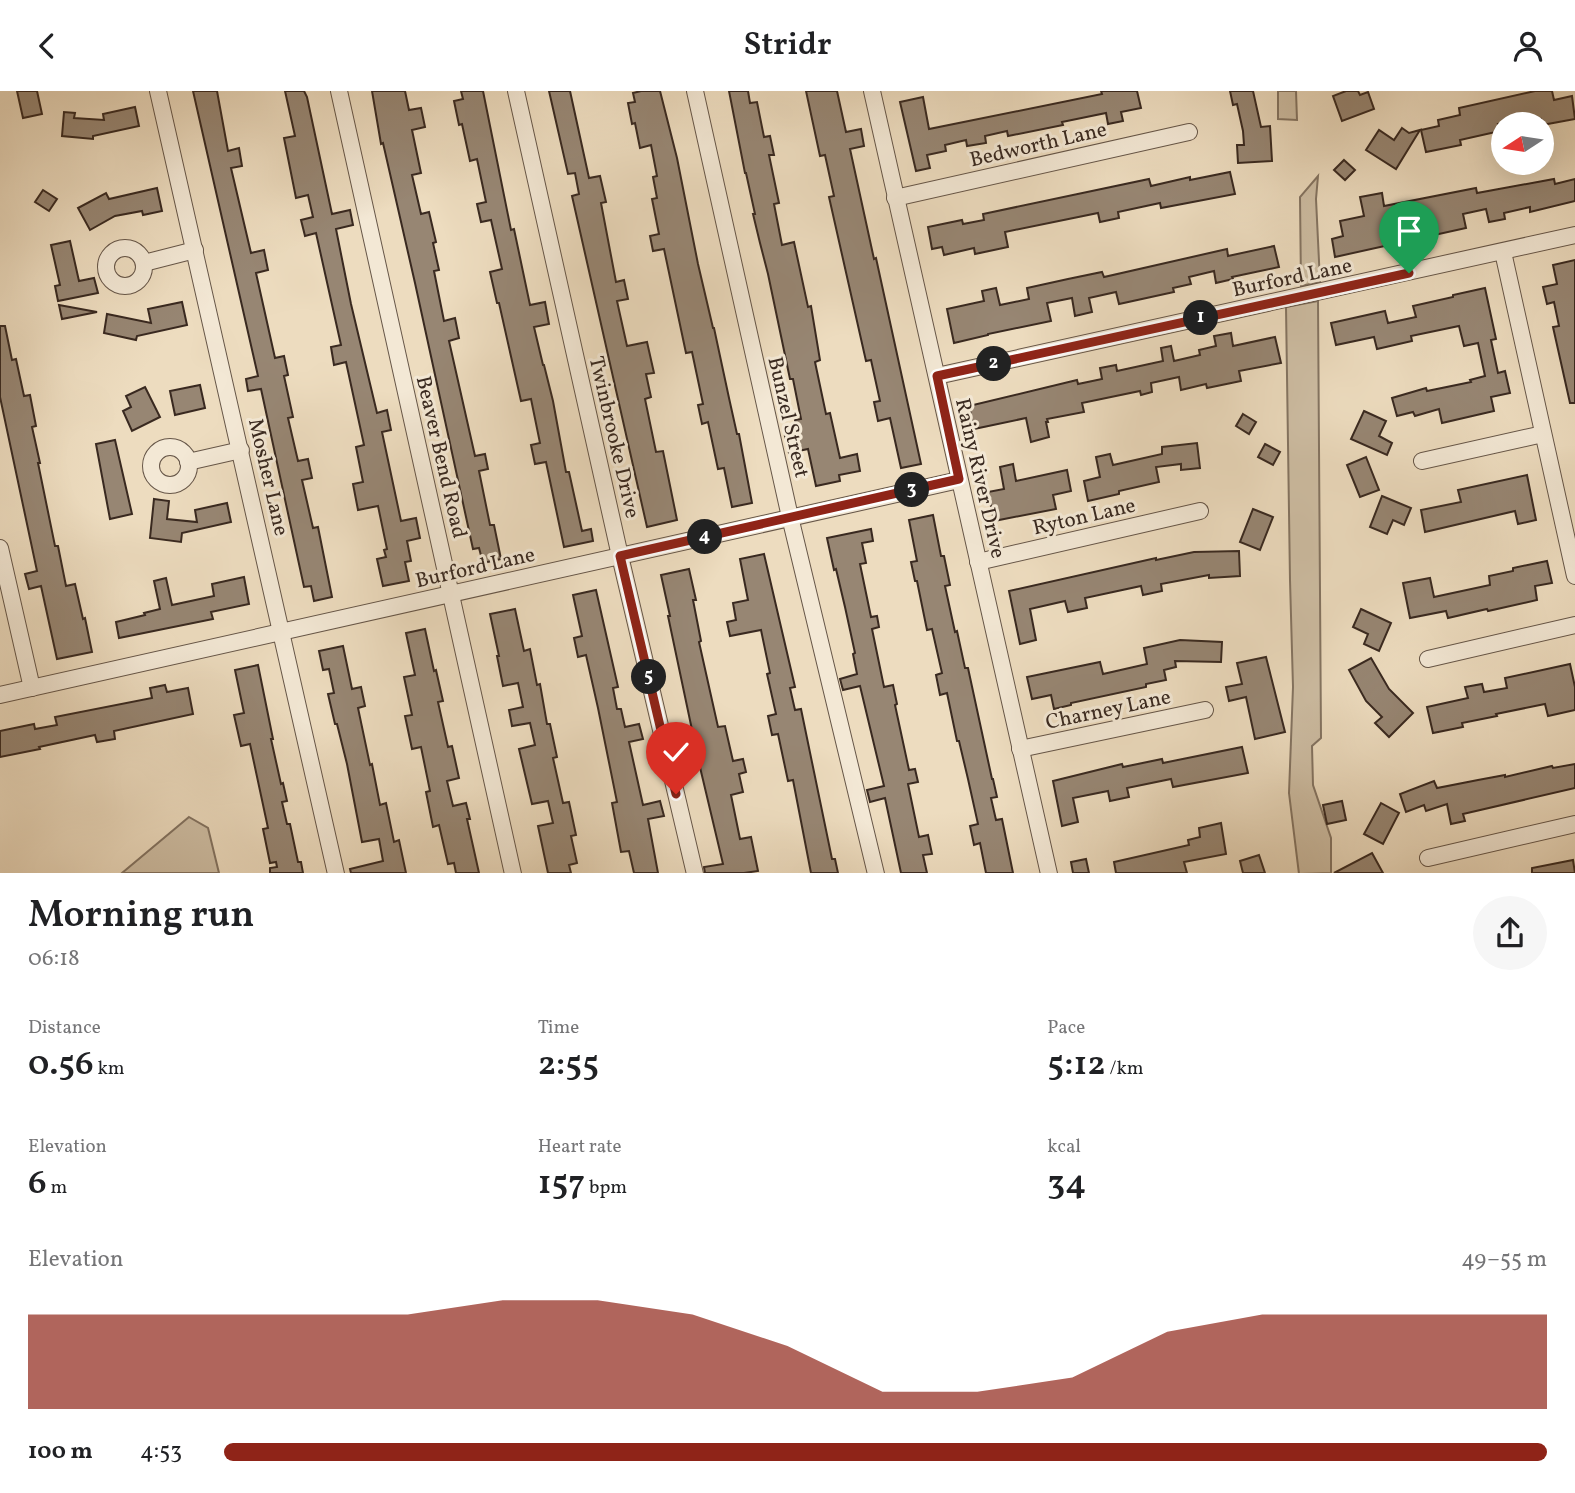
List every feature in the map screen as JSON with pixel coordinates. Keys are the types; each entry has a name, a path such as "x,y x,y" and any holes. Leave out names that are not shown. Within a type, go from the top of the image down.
{"street":[{"name":"Mosher Lane","path":"158,91 336,873"},
{"name":"Beaver Bend Road","path":"339,91 513,873"},
{"name":"Twinbrooke Drive","path":"516,91 620,556 695,873"},
{"name":"Bunzel Street","path":"695,91 790,517 876,873"},
{"name":"Rainy River Drive","path":"872,91 1049,873"},
{"name":"Bedworth Lane","path":"895,198 1189,132"},
{"name":"Burford Lane","path":"937,376 1575,235"},
{"path":"144,263 195,250"},
{"path":"1503,252 1575,576"},
{"path":"1422,461 1543,433"},
{"path":"188,462 241,450"},
{"name":"Burford Lane","path":"0,695 959,479"},
{"name":"Ryton Lane","path":"978,562 1200,511"},
{"path":"0,548 32,688"},
{"path":"1428,659 1575,625"},
{"name":"Charney Lane","path":"1020,749 1205,710"},
{"path":"1428,857 1575,824"}],"shaded area":[{"path":"1278,91 1296,91 1297,120 1278,119"},
{"path":"1318,176 1316,199 1320,282 1301,286 1300,197"},
{"path":"1318,301 1321,738 1312,746 1313,785 1331,838 1331,873 1299,873 1289,793 1293,687 1286,307"},
{"path":"189,817 208,828 219,873 122,873"}],"building":[{"path":"17,91 37,91 42,114 23,118"},
{"path":"193,91 217,91 228,151 239,148 242,166 231,168 251,253 264,250 268,270 256,273 275,358 284,356 288,375 284,376 293,417 288,418 298,461 308,459 312,478 302,480 313,528 318,527 332,597 314,601 311,586 304,587 261,389 248,391 246,379 258,376"},
{"path":"285,91 304,91 307,97 332,214 350,210 353,225 336,229 351,304 377,413 387,410 391,430 382,432 401,521 416,518 420,538 407,541 411,561 405,562 409,581 383,586 377,559 386,557 384,550 387,549 378,506 358,510 353,484 363,482 356,447 364,445 346,362 334,365 331,347 341,345 316,233 305,236 301,220 313,217 308,195 296,198 284,138 295,136"},
{"path":"372,91 405,91 409,110 421,108 425,127 412,130 421,173 412,175 421,214 429,212 436,242 433,243 439,270 434,271 444,321 455,318 459,338 449,341 475,456 485,454 488,469 479,471 490,525 494,525 501,559 483,563 479,548 473,549 415,283 383,143 381,144"},
{"path":"461,91 483,91 511,230 514,229 530,305 545,302 549,324 534,327 582,531 591,529 593,541 564,547 546,462 535,464 531,445 540,443 531,399 521,401 490,272 502,269 491,220 481,222 477,204 486,202 477,159 470,161 454,101 463,99"},
{"path":"549,91 570,91 589,178 600,176 606,202 601,203 616,282 624,280 628,299 617,301 627,346 647,342 654,373 646,374 651,397 645,399 656,452 663,451 677,520 647,527 572,196 579,194 575,173 568,174"},
{"path":"660,91 739,434 752,503 732,507 724,468 718,469 708,422 702,424 698,405 703,404 692,352 686,353 664,249 653,251 650,236 659,234 652,199 657,198 653,177 657,176 651,145 640,148 628,103 635,102 633,93"},
{"path":"729,91 748,91 750,103 757,102 764,137 770,136 774,155 769,155 779,203 774,204 782,245 794,242 808,307 811,306 820,360 815,362 826,414 830,413 840,458 857,454 860,471 839,475 840,481 816,486 808,449 789,453 785,436 797,433 795,420 801,419 753,214"},
{"path":"806,91 837,91 846,132 861,129 864,146 850,149 921,464 901,468 890,418 878,421 874,402 880,401 871,360 866,361 829,197 834,196 825,155 820,156"},
{"path":"1101,91 1137,91 1141,108 1121,112 1123,121 1108,124 1106,113 1008,136 1007,131 985,136 986,143 967,146 966,140 945,145 946,151 927,155 930,168 916,171 900,102 923,97 929,129 1102,94"},
{"path":"1230,91 1253,91 1261,127 1270,126 1272,161 1238,163 1237,145 1244,145 1243,131 1237,104 1233,105"},
{"path":"1346,91 1358,91 1360,95 1368,92 1374,109 1342,121 1333,96"},
{"path":"1535,91 1552,91 1554,100 1572,96 1575,119 1554,123 1554,112 1491,112 1491,133 1460,140 1461,145 1426,152 1421,130 1439,126 1438,120 1460,115 1459,108"},
{"path":"135,107 139,126 93,136 93,139 62,136 64,112 75,113 74,118 104,120 103,114"},
{"path":"1402,128 1409,133 1420,130 1396,169 1366,150 1379,130 1394,140"},
{"path":"1344,160 1355,170 1345,180 1334,170"},
{"path":"1230,172 1235,194 1161,208 1160,203 1118,212 1119,218 1100,222 1098,213 1005,232 1008,247 975,254 974,248 944,255 942,247 932,249 928,227 962,220 963,224 984,220 983,214 1149,179 1151,186"},
{"path":"1554,179 1555,184 1575,179 1575,201 1530,212 1530,207 1504,213 1505,219 1489,222 1486,209 1463,214 1466,228 1335,257 1332,239 1343,236 1340,221 1364,216 1360,197 1382,193 1384,206 1476,188 1477,193"},
{"path":"157,188 162,211 143,215 142,211 115,216 90,230 78,208 106,193 109,199"},
{"path":"43,190 57,199 49,211 35,202"},
{"path":"70,241 79,281 94,278 98,293 58,301 55,286 60,285 51,245"},
{"path":"1274,246 1279,267 1216,283 1214,271 1189,277 1191,284 1173,288 1174,292 1119,304 1116,292 1089,298 1092,312 1075,316 1072,298 1047,303 1051,321 954,343 947,309 984,301 982,291 996,288 1000,305 1029,299 1027,288 1068,279 1102,272 1104,277 1227,249 1228,256"},
{"path":"1575,260 1575,403 1570,403 1553,327 1559,326 1554,302 1547,304 1543,287 1557,284 1553,265"},
{"path":"1485,288 1496,339 1491,340 1498,373 1505,371 1510,393 1491,397 1494,411 1442,423 1439,409 1415,416 1413,412 1397,416 1392,398 1426,388 1427,391 1471,382 1470,380 1485,376 1478,343 1464,346 1459,326 1411,336 1412,341 1377,349 1374,337 1336,345 1331,323 1385,311 1388,323 1416,317 1413,306"},
{"path":"182,302 187,325 137,336 136,340 104,333 107,314 151,323 148,309"},
{"path":"59,305 97,312 62,319"},
{"path":"0,326 5,326 12,360 16,359 24,396 30,395 36,426 32,427 55,546 58,546 66,586 75,584 92,652 57,659 41,586 29,589 25,574 37,571 0,397"},
{"path":"1231,333 1233,346 1275,337 1281,363 1239,371 1241,381 1207,388 1206,384 1181,390 1179,377 1151,383 1152,392 1141,395 1140,391 1082,403 1084,412 1047,419 1049,437 1031,442 1026,418 974,429 969,406 1077,380 1078,384 1102,379 1100,368 1116,365 1117,371 1163,361 1161,348 1171,346 1174,361 1200,355 1199,350 1216,346 1214,336"},
{"path":"200,385 205,408 175,415 170,391"},
{"path":"145,387 160,417 132,431 123,411 131,407 126,396"},
{"path":"1364,411 1386,421 1379,436 1392,443 1387,455 1351,439"},
{"path":"1243,414 1256,422 1249,434 1236,426"},
{"path":"115,440 132,514 110,519 96,444"},
{"path":"1197,443 1200,468 1181,470 1181,464 1156,467 1159,482 1088,501 1084,481 1100,477 1096,457 1110,454 1113,465 1162,454 1162,447"},
{"path":"1265,444 1280,452 1273,465 1258,457"},
{"path":"1366,457 1379,490 1360,497 1347,465"},
{"path":"1013,464 1016,481 1067,470 1071,491 1053,495 1056,509 994,521 988,492 1004,489 1000,467"},
{"path":"1527,475 1536,520 1518,524 1515,511 1425,532 1421,510 1461,502 1458,490"},
{"path":"1382,496 1411,508 1404,525 1393,520 1387,534 1370,527"},
{"path":"154,499 169,501 167,519 197,522 195,510 227,503 231,522 182,533 181,542 150,538"},
{"path":"1253,509 1273,517 1260,550 1240,542"},
{"path":"933,515 950,585 945,586 955,632 957,631 965,668 968,668 997,797 991,798 996,820 1002,819 1013,873 986,873 980,843 974,845 970,826 978,824 968,779 947,693 940,695 936,675 942,673 932,629 927,630 915,581 911,562 917,561 909,520"},
{"path":"871,529 873,541 862,543 866,563 860,564 871,617 877,616 879,627 872,629 884,687 893,685 909,770 915,769 918,782 908,784 919,837 928,835 932,854 923,855 927,873 901,873 885,798 870,802 867,790 884,786 860,686 843,690 840,679 857,674 845,607 827,538"},
{"path":"1239,551 1240,576 1209,578 1209,575 1161,584 1162,591 1143,595 1141,586 1085,598 1087,608 1068,612 1065,601 1030,609 1036,640 1020,644 1009,591 1156,558 1194,552"},
{"path":"764,554 795,687 790,688 795,710 801,709 832,859 835,859 838,873 811,873 793,780 788,781 778,734 772,735 768,716 776,714 761,630 730,636 727,622 736,620 733,603 748,600 740,559"},
{"path":"1547,561 1552,583 1535,586 1537,600 1448,618 1446,611 1410,618 1403,583 1430,578 1434,597 1490,585 1489,576"},
{"path":"689,569 696,600 693,600 701,641 699,642 718,727 725,726 733,761 743,759 746,772 739,774 743,792 731,795 740,839 751,837 758,871 705,873 704,867 723,864 699,763 661,575"},
{"path":"244,577 249,604 211,612 213,619 119,638 116,622 160,609 154,581 166,578 172,605 214,596 212,584"},
{"path":"596,590 618,687 613,688 617,709 621,709 625,727 639,724 643,739 629,742 643,805 660,801 664,816 648,819 658,873 634,873 629,851 621,852 612,803 617,802 598,708 586,655 578,657 574,638 582,636 573,595"},
{"path":"515,609 524,651 530,649 537,685 540,684 547,724 550,724 557,757 553,758 563,803 569,802 576,835 571,836 577,863 569,865 571,873 548,873 538,826 553,823 548,801 532,804 519,749 535,745 530,723 512,726 509,710 523,707 518,683 503,686 490,614"},
{"path":"1361,609 1391,623 1379,651 1364,644 1368,634 1353,627"},
{"path":"425,629 443,701 438,702 448,747 452,746 459,778 447,781 453,806 466,803 479,873 456,873 454,863 448,864 439,825 433,827 426,792 430,791 421,747 412,749 405,716 412,715 404,677 415,675 406,633"},
{"path":"1180,640 1222,642 1221,662 1175,661 1176,667 1164,670 1166,680 1054,709 1051,695 1032,699 1027,677 1100,662 1103,674 1147,664 1144,648"},
{"path":"343,646 352,689 361,687 365,706 358,708 380,805 386,803 394,842 399,840 406,873 351,873 350,869 383,861 379,839 362,842 347,764 328,694 334,693 329,669 323,670 319,651"},
{"path":"1266,657 1285,732 1255,739 1246,697 1229,701 1226,687 1242,684 1237,663"},
{"path":"1371,658 1389,689 1413,713 1389,737 1375,723 1382,717 1366,701 1349,670"},
{"path":"1570,664 1575,687 1575,710 1548,716 1545,704 1496,714 1497,716 1462,723 1463,727 1433,733 1427,707 1468,698 1465,687 1482,684 1484,692 1507,688 1505,678"},
{"path":"258,665 271,739 287,801 282,802 303,873 270,873 270,868 277,867 276,862 270,863 263,829 268,828 250,744 241,746 234,715 244,713 235,670"},
{"path":"165,685 167,692 188,688 193,714 114,731 115,739 97,742 95,735 0,757 0,731 34,724 35,729 57,725 55,717 152,698 150,688"},
{"path":"1242,747 1248,773 1173,787 1171,779 1127,788 1129,797 1110,801 1108,791 1073,798 1078,822 1062,826 1053,781 1122,764 1123,767 1162,759 1163,763"},
{"path":"1575,764 1575,788 1463,814 1465,821 1451,824 1447,804 1426,811 1424,805 1406,812 1400,794 1434,781 1437,788"},
{"path":"1342,801 1346,820 1327,824 1323,805"},
{"path":"1381,803 1399,813 1383,844 1364,834"},
{"path":"1221,823 1226,854 1184,862 1187,873 1116,873 1114,862 1189,845 1188,840 1200,837 1199,828"},
{"path":"1372,853 1383,873 1334,873"},
{"path":"1259,855 1265,873 1243,873 1240,861"},
{"path":"1086,859 1089,873 1073,873 1071,862"},
{"path":"1573,860 1575,873 1532,873 1532,868"}],"route":[{"path":"676,794 620,556 959,479 937,376 1409,273"}]}
